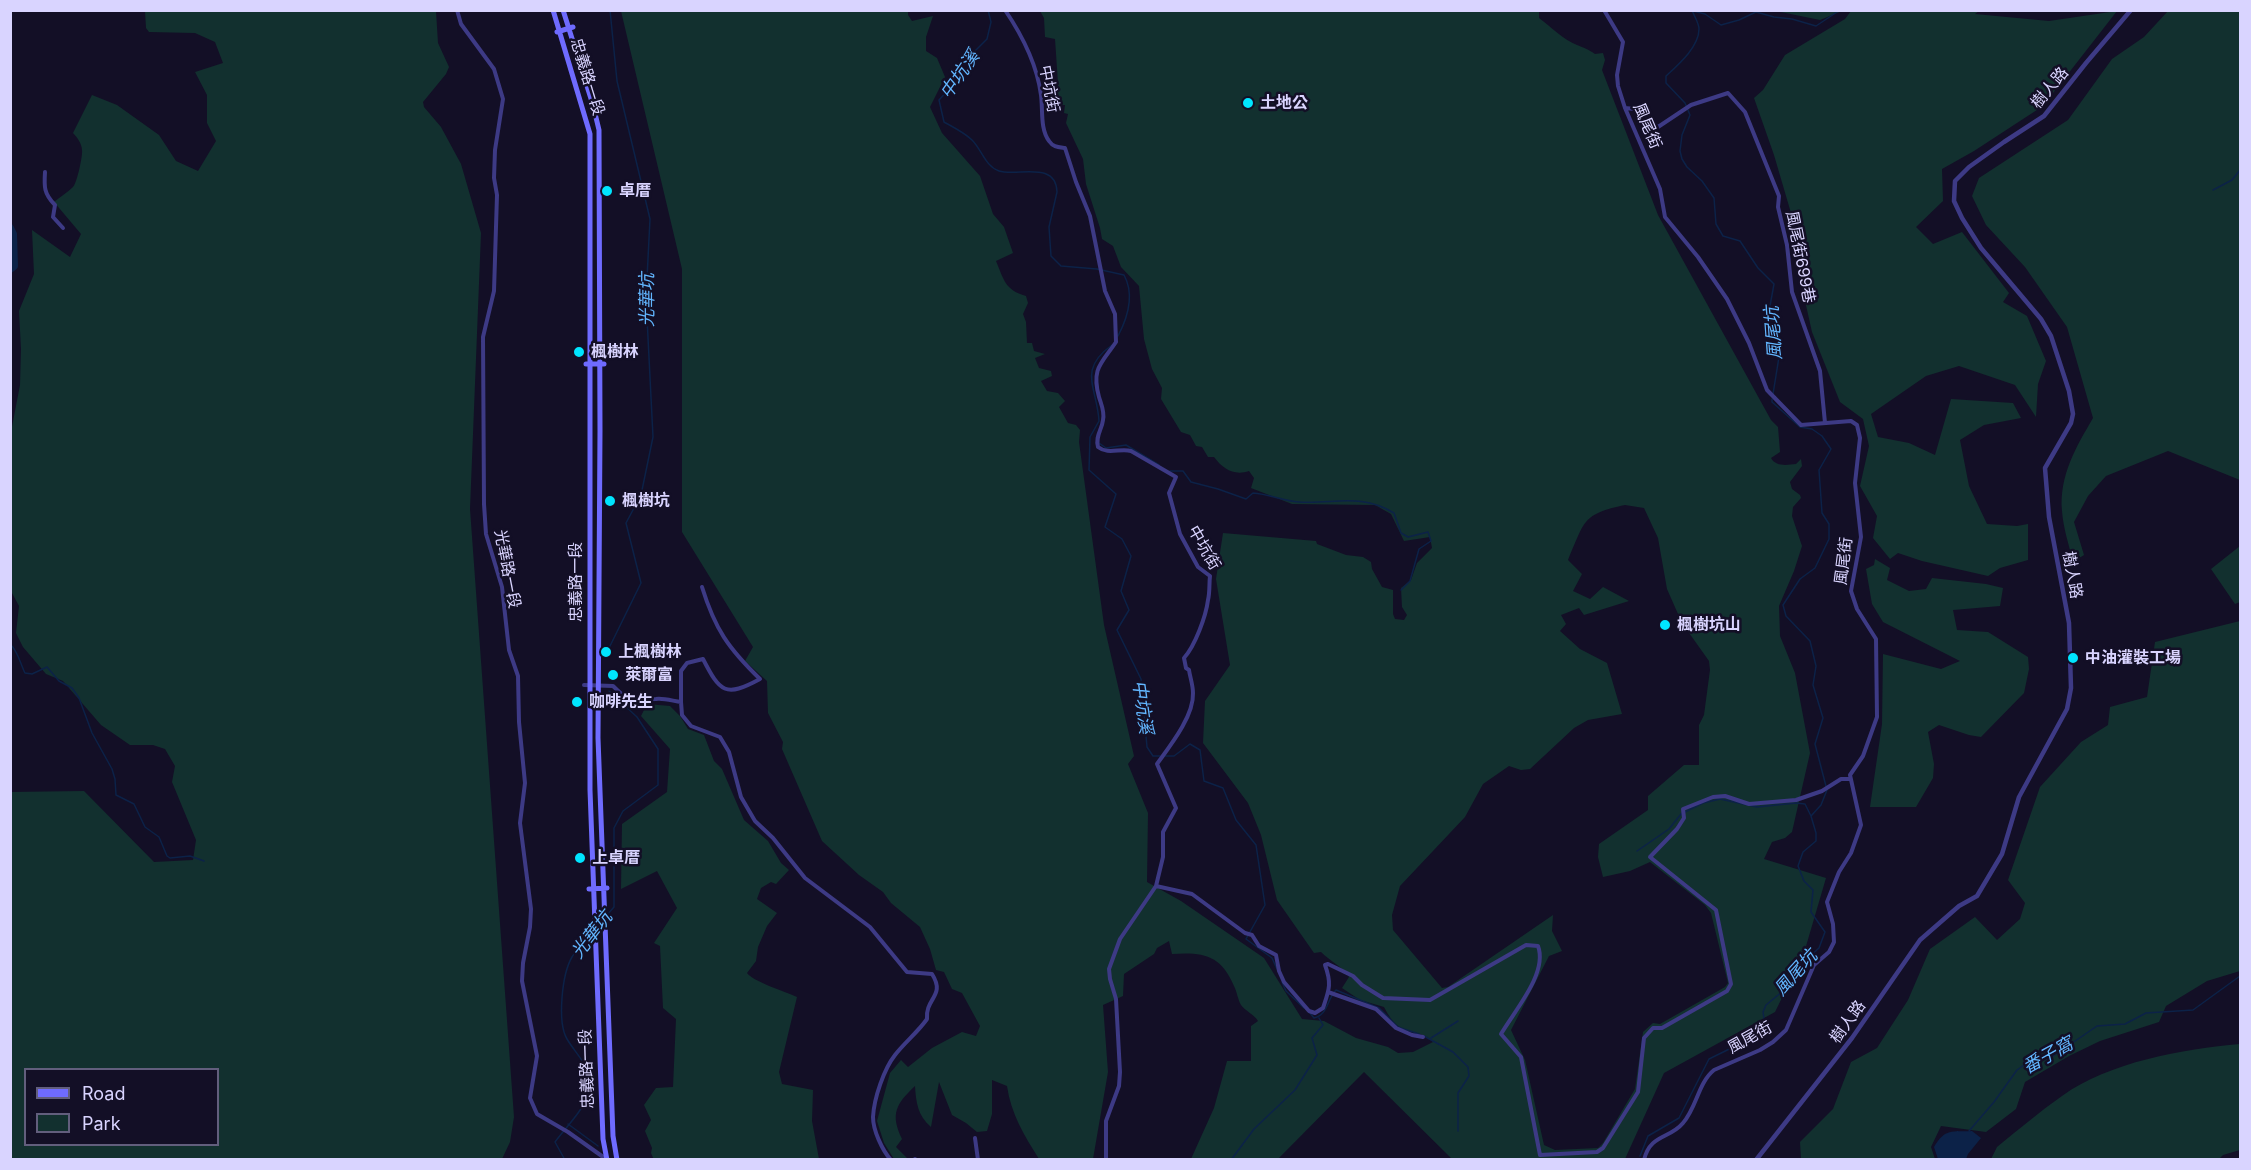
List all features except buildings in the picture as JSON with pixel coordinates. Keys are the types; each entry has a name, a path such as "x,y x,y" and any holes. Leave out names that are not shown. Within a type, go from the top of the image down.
{"main road":[{"name":"忠義路一段","path":"553,10 557,32 590,134 586,685 591,889 594,906 603,1139 608,1160"},
{"name":"忠義路一段","path":"563,10 571,27 599,130 602,531 598,758 613,1124 617,1159"},
{"path":"557,32 571,27"},
{"path":"588,364 602,364"},
{"path":"587,531 602,531"},
{"path":"591,889 605,889"}],"street":[{"name":"光華路一段","path":"457,10 461,24 494,69 503,99 495,150 494,178 497,195 494,291 483,336 484,504 486,534 502,587 509,650 518,676 519,722 525,783 520,823 531,909 531,927 522,981 537,1056 530,1098 537,1114 608,1160"},
{"name":"中坑街","path":"1005,10 1028,50 1041,94 1049,143 1055,147 1065,148 1087,206 1105,291 1115,314 1116,340 1101,360 1096,372 1103,420 1097,441 1098,447 1106,451 1124,449 1131,451 1176,477 1169,493 1180,534 1198,567 1210,576 1208,601 1198,633 1184,658 1186,668 1189,669 1193,694 1179,734 1157,764 1176,808 1162,832 1162,856 1156,886 1120,939 1109,969 1116,999 1120,1039 1119,1086 1107,1120 1106,1160"},
{"name":"風尾街","path":"1604,10 1623,42 1617,75 1625,108 1660,189 1665,217 1698,257 1726,299 1749,344 1767,390 1801,425 1851,421 1857,424 1860,438 1856,483 1861,537 1851,591 1857,609 1876,639 1877,717 1863,756 1854,766 1850,779 1861,825 1851,853 1839,872 1827,902 1833,924 1834,942 1829,952 1814,965 1786,1030 1767,1046 1714,1070 1706,1076 1682,1125 1651,1143 1644,1160"},
{"name":"樹人路","path":"1756,1160 1852,1038 1920,940 1959,906 1977,896 2002,854 2019,798 2067,709 2071,688 2069,623 2049,517 2045,468 2072,423 2073,414 2069,391 2051,336 2041,319 1981,248 1962,218 1954,201 1955,181 1969,167 2044,116 2131,10"},
{"name":"風尾街699巷","path":"1625,108 1635,109 1658,127 1689,106 1728,93 1745,112 1779,196 1778,207 1787,245 1792,292 1820,371 1825,423"},
{"path":"45,172 46,196 55,205 53,217 63,228"},
{"path":"702,587 712,617 735,655 760,679 737,691 726,689 716,683 703,658 693,661 681,671 682,715 691,726 720,737 732,759 741,797 755,821 773,838 801,873 870,927 908,972 932,974 938,985 938,991 926,1010 927,1019 894,1056 884,1072 878,1094 873,1117 886,1154 891,1160"},
{"path":"586,685 614,686 624,697 633,701 657,699 681,702"},
{"path":"1156,886 1192,894 1245,933 1252,935 1259,946 1276,956 1284,982 1309,1011 1317,1013 1332,993 1325,965 1328,964 1353,976 1362,985 1383,998 1430,1000 1526,945 1538,946 1541,954 1539,972 1501,1034 1521,1057 1540,1155 1597,1152 1603,1148 1638,1092 1644,1038 1653,1028 1662,1028 1727,991 1731,984 1716,910 1650,857 1684,818 1683,809 1713,797 1725,796 1749,804 1797,800 1822,791 1840,779 1850,779"},
{"path":"1332,993 1376,1009 1396,1028 1423,1037"},
{"path":"975,1138 978,1160"},
{"path":"608,1160 617,1159"}],"green space":[{"path":"908,10 912,21 933,16 926,37 926,51 937,58 945,77 930,107 942,133 980,176 993,214 1004,227 1013,253 996,261 1009,287 1026,296 1028,303 1023,314 1026,322 1027,343 1032,343 1034,351 1045,354 1035,358 1039,368 1051,371 1052,376 1041,381 1047,391 1058,393 1065,401 1059,407 1068,423 1076,425 1080,430 1079,442 1104,625 1134,756 1128,764 1148,813 1147,882 1181,901 1264,958 1302,1019 1324,1021 1356,1038 1388,1047 1398,1053 1413,1052 1433,1042 1396,1024 1384,1007 1360,1000 1342,988 1349,977 1321,952 1314,953 1277,900 1261,835 1248,803 1203,743 1205,701 1230,665 1216,579 1223,533 1316,541 1317,544 1346,555 1363,557 1371,562 1372,569 1382,587 1393,590 1393,614 1395,619 1404,620 1407,615 1402,607 1401,588 1411,580 1417,563 1432,548 1430,537 1404,541 1391,514 1375,505 1292,504 1251,488 1254,478 1249,471 1238,473 1225,468 1214,457 1208,457 1202,447 1196,446 1190,435 1181,432 1161,399 1162,388 1152,369 1144,339 1139,286 1121,267 1113,246 1102,239 1086,184 1083,159 1066,123 1068,114 1064,113 1065,105 1058,105 1055,39 1045,37 1044,18 1040,11 1539,11 1539,18 1567,40 1595,54 1603,53 1605,60 1602,70 1658,215 1771,420 1778,427 1780,452 1771,458 1776,463 1785,465 1796,464 1801,459 1802,466 1790,482 1792,489 1801,498 1793,507 1792,516 1802,546 1779,606 1780,636 1795,673 1810,753 1792,832 1785,838 1772,842 1764,859 1826,878 1804,953 1775,1012 1664,1073 1625,1159 1452,1159 1364,1072 1278,1159 1191,1159 1214,1108 1227,1061 1251,1061 1251,1026 1258,1021 1241,1005 1229,976 1217,962 1202,955 1172,954 1169,941 1124,974 1123,996 1103,1005 1108,1072 1093,1159 1039,1159 1015,1115 1007,1086 992,1080 992,1114 987,1131 977,1132 952,1115 939,1082 931,1127 918,1109 915,1086 899,1104 896,1116 902,1139 896,1147 908,1159 894,1159 884,1143 877,1121 890,1073 901,1060 908,1067 932,1048 962,1032 976,1036 980,1026 962,993 952,989 944,972 936,970 920,927 891,903 883,892 859,875 822,841 782,749 783,742 768,713 767,681 745,661 753,647 682,532 682,269 621,11","holes":["1625,505 1644,508 1658,538 1667,589 1682,623 1709,661 1710,670 1704,715 1699,725 1699,765 1684,765 1648,796 1648,810 1599,844 1598,857 1603,877 1630,871 1650,862 1705,905 1711,913 1728,983 1725,987 1660,1024 1653,1023 1643,1032 1635,1089 1598,1148 1555,1150 1544,1145 1525,1060 1511,1030 1549,956 1562,951 1552,931 1553,915 1448,987 1442,988 1393,930 1392,915 1400,886 1465,817 1483,784 1509,766 1521,770 1530,769 1574,728 1588,720 1622,714 1607,663 1580,649 1560,631 1566,624 1561,615 1579,608 1584,615 1629,601 1603,587 1590,599 1573,591 1582,574 1568,560 1582,528 1593,516"]},
{"path":"145,11 436,11 438,43 449,67 423,102 424,107 441,127 461,164 481,233 470,509 514,1117 510,1142 502,1159 11,1159 10,792 84,791 154,862 193,860 196,840 172,782 175,766 165,749 153,745 130,745 101,725 63,681 46,674 23,647 16,633 19,606 12,593 10,576 10,437 20,385 19,311 34,274 32,230 70,257 81,234 54,202 73,187 78,175 82,148 73,133 92,95 117,105 159,135 176,161 198,171 216,141 207,123 207,95 195,72 223,63 215,42 195,33 149,32 146,28"},
{"path":"1776,11 1842,11 1820,20"},
{"path":"1851,11 1979,11 1975,14 2049,21 2117,11 2043,106 1942,169 1943,201 1916,227 1933,244 1962,232 2009,293 2003,302 2027,316 2046,361 2038,384 2036,417 2015,385 1959,366 1926,376 1871,414 1878,437 1909,443 1935,455 1951,399 2013,403 2021,418 1984,425 1960,440 1969,486 1987,524 2017,526 2028,524 2028,560 2000,568 1988,576 1922,561 1898,553 1890,559 1873,538 1877,516 1860,486 1869,446 1863,419 1840,402 1812,332 1793,247 1791,213 1754,98 1763,90 1785,55 1845,19"},
{"path":"2168,11 2240,11 2240,480 2168,451 2106,476 2088,496 2074,522 2084,555 2073,562 2063,517 2063,486 2070,462 2093,418 2067,327 2025,267 1986,225 1972,196 1979,178 2068,120 2112,59 2144,37"},
{"path":"2240,546 2240,602 2235,604 2211,569"},
{"path":"1875,559 1890,568 1887,580 1909,591 1926,589 1932,578 2003,588 2000,606 1953,610 1957,630 1988,632 2028,657 2029,669 2024,693 1981,737 1939,725 1928,732 1934,764 1933,778 1916,807 1870,807 1882,724 1883,654 1941,669 1960,661 1883,622 1872,604 1866,569 1874,565"},
{"path":"2240,621 2240,971 2207,981 2166,1006 2159,1022 2100,1041 2025,1082 2016,1109 1986,1132 1941,1126 1931,1147 1935,1159 1801,1159 1800,1142 1833,1109 1851,1062 1877,1048 1908,1000 1930,949 1975,917 1997,940 2020,919 2025,903 2008,880 2040,787 2081,742 2108,725 2110,707 2147,697 2155,642"},
{"path":"647,704 670,706 688,729 704,735 714,761 722,769 744,820 768,841 781,863 789,870 776,884 771,882 761,888 757,899 777,913 767,926 758,947 756,961 747,973 762,983 797,997 779,1072 782,1084 813,1090 812,1121 819,1159 654,1160 651,1153 652,1148 645,1131 651,1120 644,1105 656,1088 673,1087 676,1019 663,1008 660,946 654,943 677,908 657,871 621,889 622,824 667,792 670,749 641,716"},
{"path":"2240,1044 2240,1150 2223,1155 2218,1160 1991,1159 1997,1147 2045,1108 2081,1084 2102,1074 2147,1059 2195,1049"}],"water":[{"path":"1954,1131 1972,1131 1981,1138 1966,1159 1938,1159 1934,1147 1942,1137"}],"waterway":[{"name":"光華坑","path":"609,652 641,583 626,523 641,495 653,437 646,298 650,219 617,81 610,10"},
{"name":"中坑溪","path":"988,10 991,22 987,39 973,53 966,71 939,100 944,122 972,140 994,169 1007,172 1043,173 1055,182 1057,192 1049,227 1051,256 1061,266 1097,269 1124,275 1130,298 1125,321 1118,336"},
{"name":"風尾坑","path":"1692,10 1699,27 1696,42 1687,55 1666,76 1666,83 1685,103 1690,115 1682,135 1680,151 1687,167 1702,181 1714,198 1716,224 1723,236 1740,241 1758,268 1774,284 1770,306 1779,357 1773,394"},
{"path":"1693,11 1705,14 1721,25 1756,12 1816,26 1840,10"},
{"path":"2213,190 2232,180 2240,170"},
{"path":"10,228 13,234 14,266 10,269"},
{"name":"中坑溪","path":"1112,345 1101,354 1092,371 1099,421 1090,437 1089,470 1116,494 1105,527 1122,539 1131,556 1121,591 1129,610 1117,630 1141,679 1147,747 1153,756 1160,756"},
{"name":"風尾坑","path":"1640,1156 1648,1136 1679,1118 1709,1059 1766,1031 1763,1012 1766,1005 1783,991 1807,959 1819,948 1825,932 1811,912 1813,890 1804,881 1798,866 1803,852 1816,841 1811,816 1821,805 1827,790 1815,744 1823,718 1813,685 1816,666 1810,641 1786,616 1783,605 1800,579 1815,568 1829,539 1829,524 1822,513 1819,470 1831,449 1822,436 1812,429 1800,427 1772,402 1772,399"},
{"path":"1099,443 1106,448 1126,445 1159,465"},
{"path":"1170,471 1183,471 1191,482 1246,499 1253,493 1299,502 1359,501 1394,513 1401,533 1408,537 1428,532 1431,541 1419,549 1410,581 1401,590"},
{"path":"10,644 25,673 32,674 47,667 59,681 72,688 79,698 92,733 112,769 116,795 134,804 145,827 159,837 167,856 170,858 190,856 204,861"},
{"name":"光華坑","path":"607,915 614,907 614,828 623,811 658,785 658,749 637,717 609,691"},
{"name":"中坑溪","path":"1165,756 1174,756 1190,744 1200,750 1204,781 1223,788 1236,820 1256,845 1265,905 1246,939 1272,958 1277,969"},
{"path":"1637,851 1669,829 1681,814 1703,803 1720,799 1757,807 1805,804 1811,816"},
{"name":"光華坑","path":"565,1160 555,1142 587,1099 590,1077 564,1031 563,986 572,957 593,932"},
{"name":"番子窩","path":"1969,1131 2017,1070 2024,1065 2052,1057 2097,1026 2125,1024 2146,1013 2193,1010 2240,976"},
{"name":"中坑溪","path":"1282,982 1286,991 1304,1008"},
{"name":"中坑溪","path":"1310,1013 1314,1018 1322,1014 1336,990 1379,1008 1398,1027 1419,1034"},
{"path":"1231,1160 1254,1129 1295,1090 1317,1055 1312,1038 1323,1025 1319,1018"},
{"path":"1431,1038 1458,1021"},
{"name":"中坑溪","path":"1424,1036 1453,1052 1468,1067 1469,1076 1458,1093 1458,1131"},
{"path":"568,1124 598,1146"}],"place":[{"name":"土地公","path":"1248,103"},
{"name":"卓厝","path":"607,191"},
{"name":"楓樹林","path":"579,352"},
{"name":"楓樹坑","path":"610,501"},
{"name":"楓樹坑山","path":"1665,625"},
{"name":"上楓樹林","path":"606,652"},
{"name":"中油灌裝工場","path":"2073,658"},
{"name":"萊爾富","path":"613,675"},
{"name":"咖啡先生","path":"577,702"},
{"name":"上卓厝","path":"580,858"}]}
